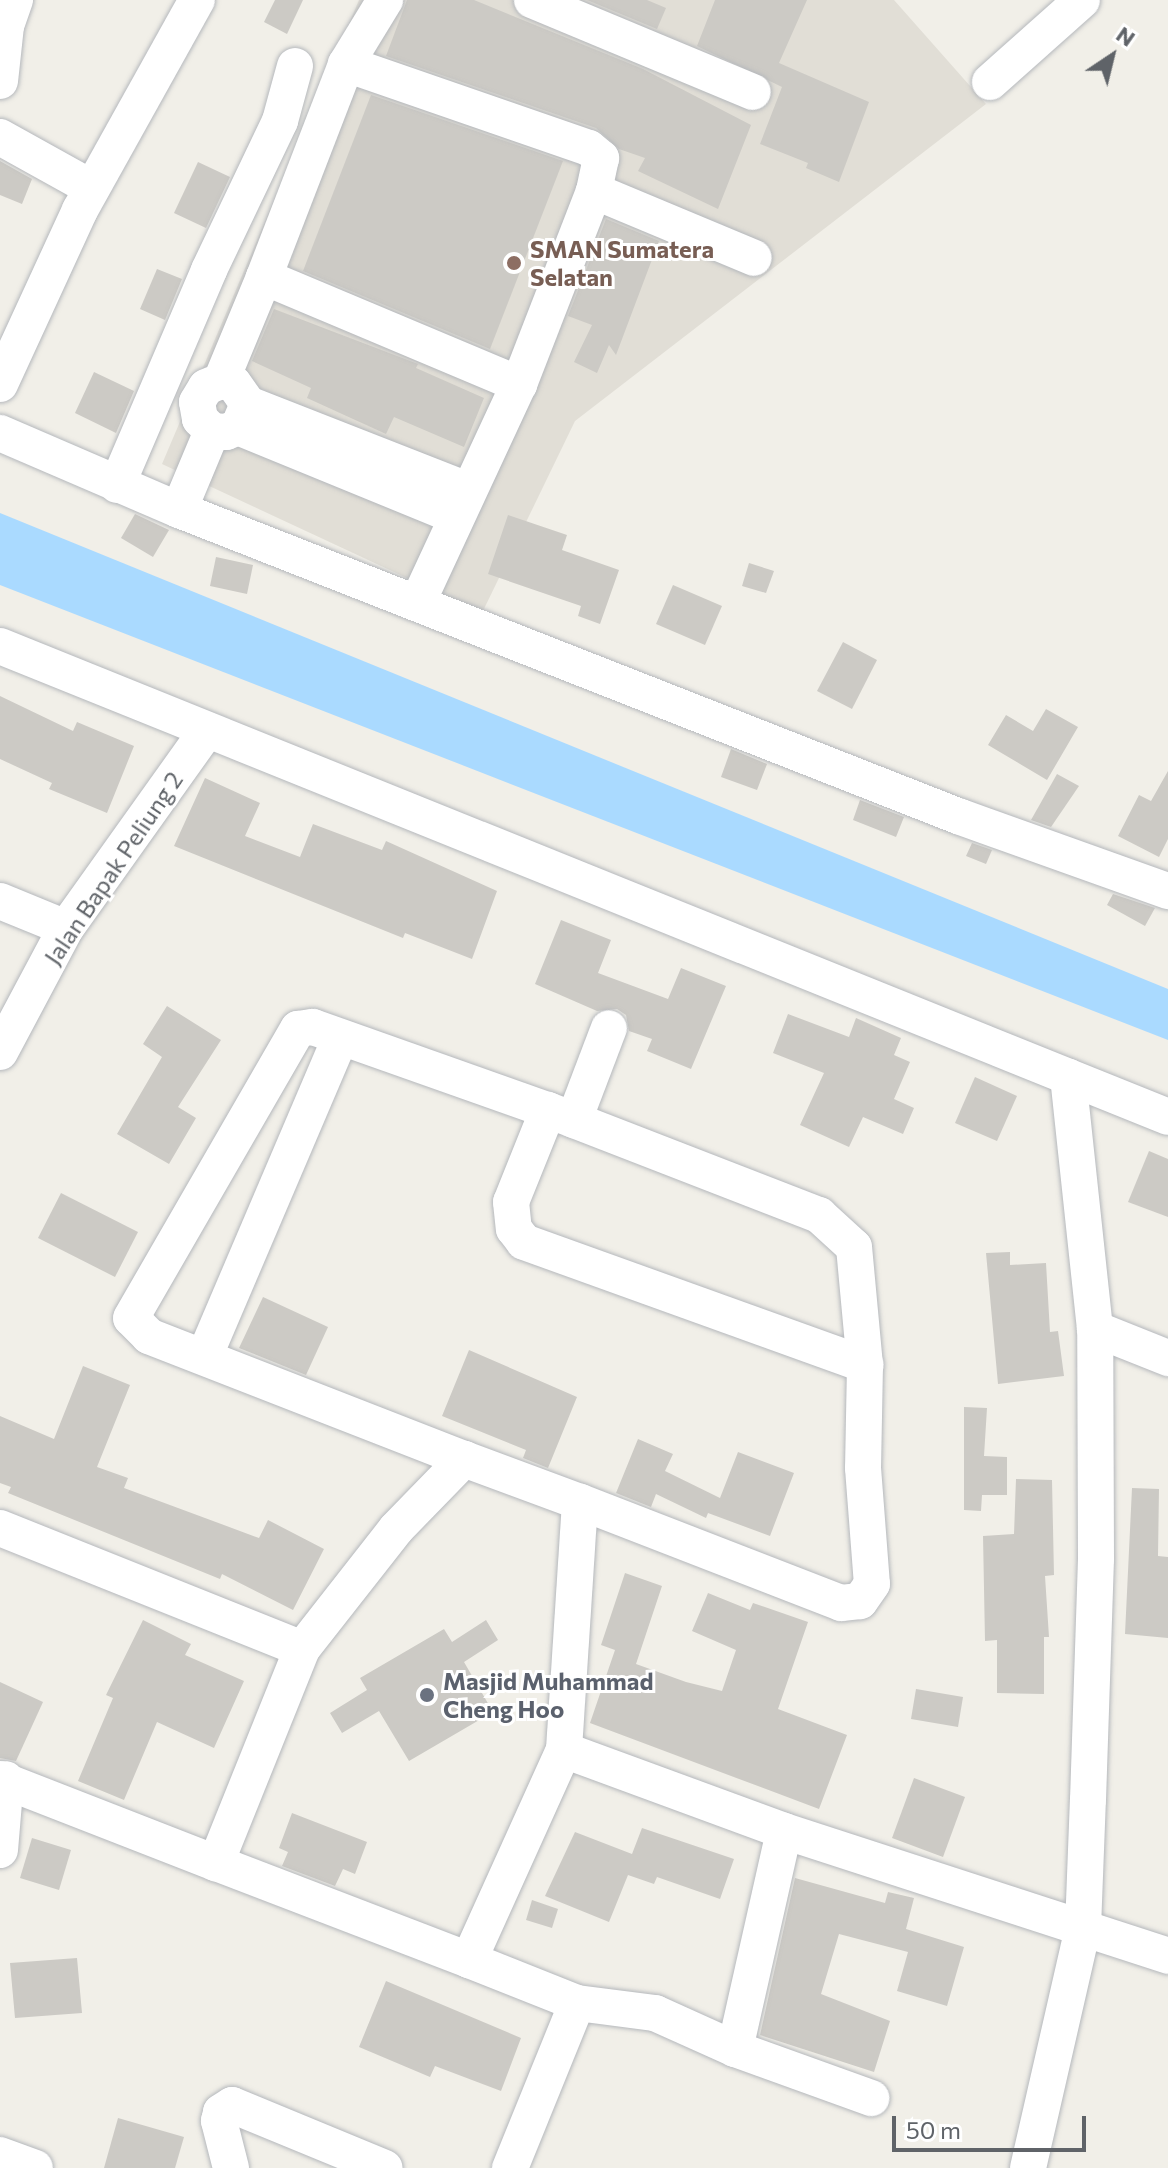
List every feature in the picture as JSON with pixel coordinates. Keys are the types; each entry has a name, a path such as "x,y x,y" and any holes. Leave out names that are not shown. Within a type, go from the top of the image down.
{"street":[{"path":"0,81 6,26 15,0"},
{"path":"0,384 44,280 197,0"},
{"path":"179,510 230,411 264,277 346,64 385,0"},
{"path":"990,82 1082,0"},
{"path":"539,1 753,92"},
{"path":"346,64 589,148 601,163 594,191 519,384 461,503 417,604"},
{"path":"117,485 209,270 280,121 295,66"},
{"path":"0,137 92,188"},
{"path":"594,191 754,258"},
{"path":"264,277 519,384"},
{"path":"230,411 461,503"},
{"path":"0,433 179,510 958,816 1164,882"},
{"path":"0,646 1168,1117"},
{"name":"Jalan Bapak Peliung 2","path":"0,1052 66,928 207,730"},
{"path":"0,901 66,928"},
{"path":"307,1026 340,1038 561,1115 833,1223 854,1247 865,1365 863,1468 872,1584 860,1601 841,1603 464,1459 205,1355 149,1336 135,1325 132,1311 291,1036 307,1026"},
{"path":"609,1028 511,1202 514,1229 524,1242 865,1365"},
{"path":"205,1355 340,1038"},
{"path":"1028,2168 1083,1928 1096,1559 1095,1329 1068,1076"},
{"path":"1095,1329 1168,1358"},
{"path":"216,1863 302,1649 396,1529 464,1459"},
{"path":"469,1960 564,1750 580,1502"},
{"path":"0,1528 302,1649"},
{"path":"564,1750 784,1831 1168,1956"},
{"path":"0,1850 3,1779 577,2003 655,2013 735,2049 871,2098"},
{"path":"735,2049 784,1831"},
{"path":"510,2168 577,2003"},
{"path":"231,2168 219,2121 224,2108 232,2105 385,2168"},
{"path":"0,2155 35,2168"}],"shaded area":[{"name":"SMAN Sumatera Selatan","path":"359,0 894,0 986,104 575,421 482,613 162,464"}],"water":[{"path":"0,513 1168,989 1168,1040 0,585"}],"building":[{"path":"275,0 303,0 287,34 264,22"},
{"path":"407,0 474,0 643,69 751,125 718,209 638,171 645,158 619,149 596,128 386,56"},
{"path":"587,0 647,0 666,8 657,29"},
{"path":"715,0 807,0 779,63 869,102 839,182 806,168 808,163 760,144 782,87 697,46"},
{"path":"371,95 563,161 490,349 303,271"},
{"path":"0,161 32,179 22,204 0,195"},
{"path":"198,162 230,177 206,228 174,213"},
{"path":"606,219 659,241 616,355 609,345 597,373 574,362 592,325 568,316"},
{"path":"157,269 182,279 165,320 140,309"},
{"path":"274,309 418,364 416,368 484,398 464,447 394,417 386,434 307,398 311,388 252,361"},
{"path":"94,372 134,391 116,433 75,413"},
{"path":"135,514 169,530 153,557 121,538"},
{"path":"508,515 567,535 562,550 619,570 600,624 578,616 581,606 488,574"},
{"path":"216,557 253,565 247,594 210,586"},
{"path":"749,563 774,571 766,593 742,586"},
{"path":"673,585 722,606 705,645 656,624"},
{"path":"843,642 877,660 852,709 817,691"},
{"path":"0,696 73,731 77,722 134,746 107,813 49,789 52,783 0,759"},
{"path":"1046,709 1078,727 1047,780 988,745 1006,715 1033,731"},
{"path":"731,749 767,764 757,790 721,777"},
{"path":"1168,771 1168,839 1159,857 1118,836 1139,795 1151,801"},
{"path":"1057,774 1079,786 1051,827 1031,820"},
{"path":"205,778 260,803 245,836 300,857 313,824 382,850 386,841 497,891 472,959 405,933 403,938 174,846"},
{"path":"860,800 904,817 896,837 853,820"},
{"path":"972,843 992,850 986,864 966,856"},
{"path":"1113,894 1155,908 1145,926 1107,905"},
{"path":"561,920 611,940 598,973 668,999 681,968 726,986 691,1069 647,1051 652,1039 629,1031 626,1015 617,1009 597,1011 535,984"},
{"path":"167,1006 221,1040 178,1107 196,1118 169,1164 117,1134 162,1057 143,1044"},
{"path":"788,1014 849,1037 856,1018 901,1038 894,1055 910,1062 894,1099 914,1108 903,1134 863,1117 849,1147 800,1125 824,1073 773,1053"},
{"path":"975,1077 1017,1096 997,1141 955,1123"},
{"path":"1149,1151 1168,1159 1168,1217 1128,1202"},
{"path":"61,1193 138,1232 115,1277 38,1238"},
{"path":"1010,1252 1010,1265 1046,1263 1050,1332 1058,1331 1064,1376 998,1384 986,1253"},
{"path":"263,1297 328,1327 306,1375 239,1348"},
{"path":"469,1350 577,1397 548,1468 523,1458 526,1450 442,1416"},
{"path":"83,1366 130,1385 97,1467 128,1478 124,1488 259,1538 268,1520 324,1549 293,1610 222,1574 220,1579 8,1493 11,1487 0,1483 0,1416 54,1439"},
{"path":"964,1407 987,1408 984,1456 1007,1457 1007,1495 982,1495 981,1511 964,1510"},
{"path":"638,1439 673,1454 665,1471 720,1498 738,1452 794,1473 770,1536 708,1513 706,1518 656,1494 651,1507 616,1493"},
{"path":"1016,1479 1052,1480 1054,1575 1045,1576 1049,1637 1044,1637 1044,1694 997,1693 997,1640 985,1641 983,1536 1014,1534"},
{"path":"1132,1488 1159,1489 1158,1556 1168,1557 1168,1638 1125,1634"},
{"path":"625,1573 662,1586 636,1664 686,1682 722,1691 736,1650 692,1631 708,1593 750,1610 753,1603 808,1622 778,1709 847,1735 819,1809 590,1723 615,1650 601,1645"},
{"path":"143,1620 191,1644 185,1655 244,1681 214,1748 157,1722 124,1800 78,1781 113,1698 106,1695"},
{"name":"Masjid Muhammad Cheng Hoo","path":"486,1620 498,1640 464,1662 493,1712 409,1761 379,1711 342,1733 330,1713 367,1690 360,1678 444,1629 452,1642"},
{"path":"0,1682 43,1702 16,1761 0,1758"},
{"path":"916,1689 963,1697 958,1727 911,1719"},
{"path":"914,1778 965,1797 943,1857 892,1838"},
{"path":"292,1813 367,1842 355,1874 343,1869 335,1886 282,1866 288,1852 279,1848"},
{"path":"642,1828 734,1859 720,1899 657,1877 654,1884 628,1875 609,1922 545,1896 575,1832 632,1854"},
{"path":"32,1838 71,1850 59,1890 20,1878"},
{"path":"795,1878 885,1903 888,1892 914,1898 906,1929 964,1947 947,2006 897,1991 908,1952 839,1934 821,1994 890,2021 874,2072 760,2035"},
{"path":"532,1900 558,1909 552,1928 526,1920"},
{"path":"77,1958 82,2013 15,2018 10,1963"},
{"path":"386,1981 521,2038 501,2091 435,2066 430,2077 359,2047"},
{"path":"118,2118 184,2137 175,2168 104,2168"}],"place":[{"name":"SMAN Sumatera Selatan","path":"514,263"},
{"name":"Masjid Muhammad Cheng Hoo","path":"427,1695"}]}
